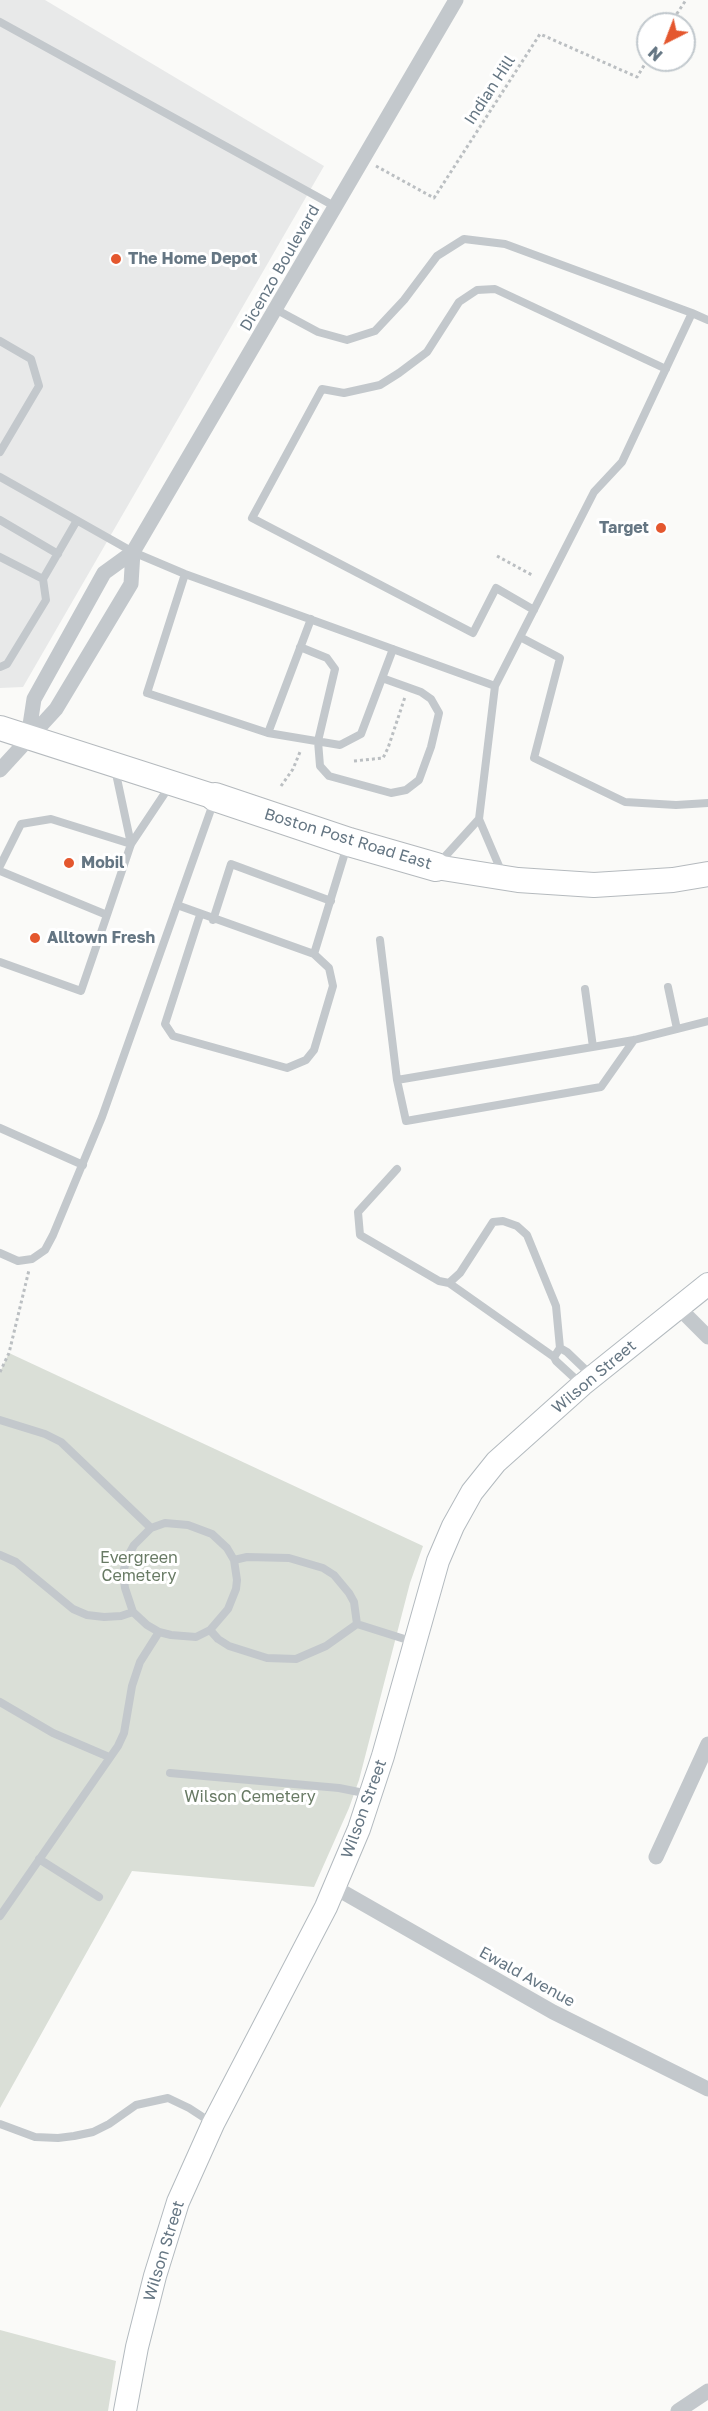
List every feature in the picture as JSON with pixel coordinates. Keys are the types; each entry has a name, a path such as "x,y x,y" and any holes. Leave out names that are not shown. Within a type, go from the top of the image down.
{"highway":[{"name":"Boston Post Road East","path":"215,797 349,842 436,867"}],"main road":[{"name":"Boston Post Road East","path":"0,728 215,797"},
{"name":"Boston Post Road East","path":"436,867 504,878 594,885 708,874"}],"street":[{"name":"Dicenzo Boulevard","path":"28,738 34,699 104,573 133,552 277,310 456,0"},
{"name":"Dicenzo Boulevard","path":"28,738 56,709 131,584 133,552"},
{"path":"0,770 28,738"},
{"name":"Wilson Street","path":"125,2411 137,2347 165,2238 178,2202 213,2124 277,2003 334,1887 359,1829 371,1795 438,1561 453,1526 472,1492 496,1462 587,1380 708,1284"},
{"path":"678,1307 708,1337"},
{"path":"656,1857 708,1744"},
{"name":"Ewald Avenue","path":"334,1887 532,2001 708,2089"},
{"path":"678,2411 708,2391"}],"lane":[{"path":"0,21 336,207"},
{"path":"277,310 318,332 347,340 375,331 404,300 437,256 464,239 505,244 708,320"},
{"path":"534,610 496,588 473,633 252,518 322,389 344,393 380,385 399,373 427,352 459,302 477,290 495,289 666,369"},
{"path":"504,878 479,819 495,686 594,492 622,462 692,313"},
{"path":"0,341 31,359 39,386 0,452"},
{"path":"0,477 76,522 133,552 185,574 495,686"},
{"path":"0,520 58,554"},
{"path":"0,667 7,664 46,600 43,579 76,522"},
{"path":"0,557 43,579"},
{"path":"185,574 147,693 268,733 340,745 361,734 393,649"},
{"path":"268,733 311,619"},
{"path":"520,637 560,658 534,758 625,802 676,805 708,803"},
{"path":"300,647 327,658 335,669 318,741 320,765 329,776 391,793 406,790 419,780 431,747 439,713 431,699 421,692 382,678"},
{"path":"114,765 131,844"},
{"path":"0,962 81,991 131,844 171,783"},
{"path":"0,1253 18,1261 32,1259 45,1250 53,1235 102,1117 215,797"},
{"path":"0,866 21,824 51,819 131,844"},
{"path":"436,867 479,819"},
{"path":"314,954 349,842"},
{"path":"213,920 231,864 331,901"},
{"path":"0,871 107,915"},
{"path":"177,905 213,920 314,954 329,969 333,986 315,1050 306,1060 287,1068 173,1036 165,1024 200,915"},
{"path":"380,940 397,1080 406,1122 601,1087 634,1040"},
{"path":"668,987 677,1029"},
{"path":"585,989 593,1047"},
{"path":"397,1080 634,1040 708,1021"},
{"path":"0,1128 83,1165"},
{"path":"397,1169 358,1212 360,1235 439,1281 449,1283 587,1380"},
{"path":"449,1283 460,1273 493,1222 503,1221 517,1226 527,1235 556,1306 560,1348 554,1357"},
{"path":"560,1348 567,1352 587,1380"},
{"path":"0,1420 45,1434 61,1442 151,1528"},
{"path":"165,1523 199,1528 221,1542 234,1560 237,1580 228,1609 210,1630 196,1637 159,1632 133,1612 123,1573 134,1545 151,1528 165,1523"},
{"path":"0,1555 16,1562 73,1609 87,1615 121,1616 133,1612"},
{"path":"234,1560 247,1557 289,1558 323,1568 334,1575 349,1593 354,1602 357,1624"},
{"path":"210,1630 223,1642 245,1653 283,1660 296,1659 312,1653 357,1624 416,1642"},
{"path":"0,1916 124,1733 132,1686 140,1662 159,1632"},
{"path":"0,1702 44,1728 109,1757"},
{"path":"170,1773 339,1788 371,1795"},
{"path":"39,1859 99,1897"},
{"path":"0,2124 35,2137 74,2136 93,2132 109,2124 136,2105 168,2098 189,2108 213,2124"}],"path":[{"name":"Indian Hill","path":"364,159 434,198 540,34 637,77 640,72"},
{"path":"497,556 532,575"},
{"path":"354,761 383,758 405,698 411,694"},
{"path":"281,786 293,769 300,752"},
{"path":"0,1372 9,1353 32,1259"}],"shaded area":[{"path":"0,0 45,0 324,166 23,687 0,688"}],"green space":[{"name":"Evergreen Cemetery","path":"9,1353 423,1546 410,1583 359,1780 314,1887 132,1871 0,2108 0,1372"},
{"path":"0,2330 116,2361 108,2411 0,2411"}],"place":[{"name":"The Home Depot","path":"116,259"},
{"name":"Target","path":"661,528"},
{"name":"Mobil","path":"69,863"},
{"name":"Alltown Fresh","path":"35,938"}],"park label":[{"name":"Wilson Cemetery","path":"250,1797"}]}
